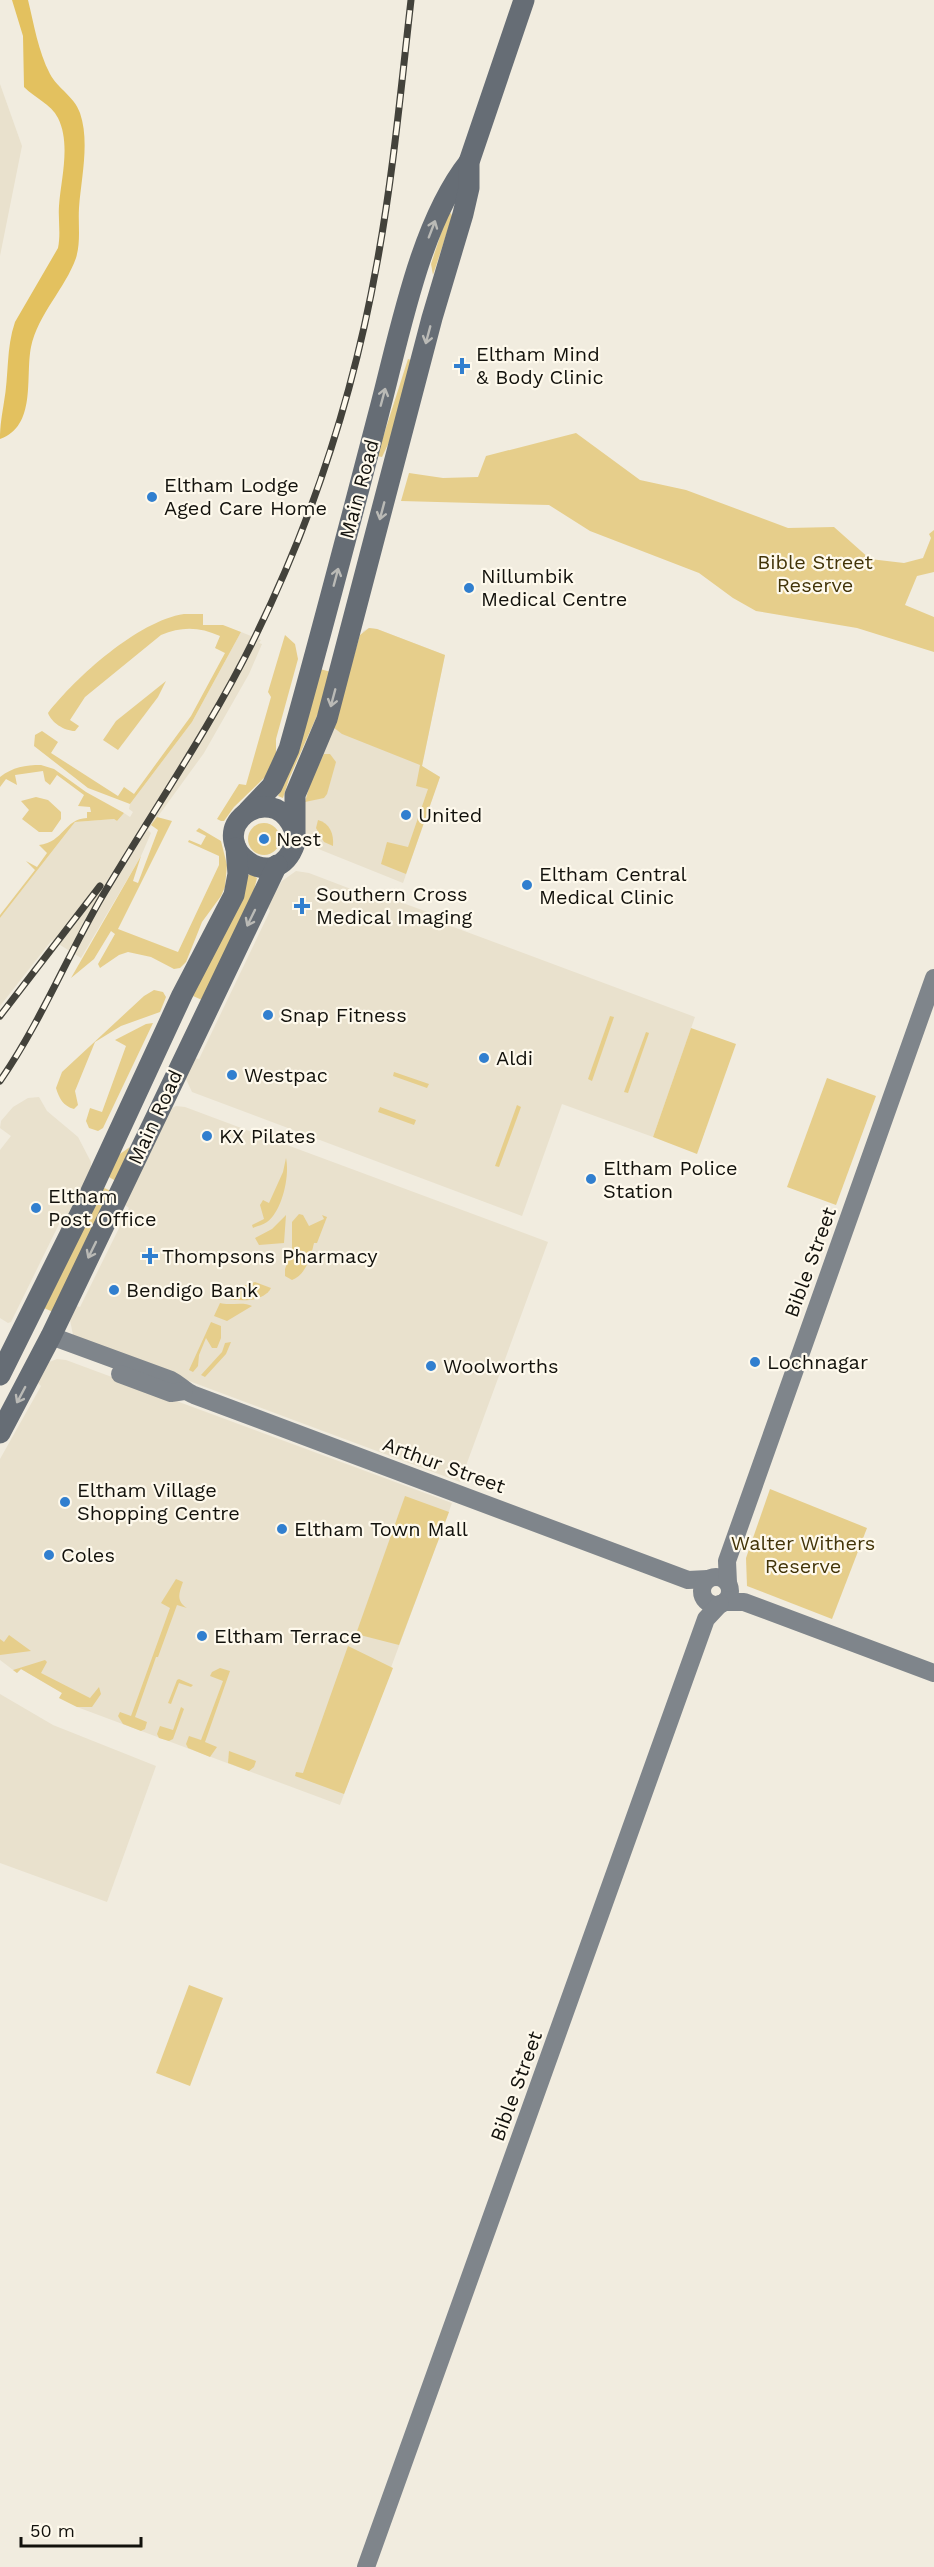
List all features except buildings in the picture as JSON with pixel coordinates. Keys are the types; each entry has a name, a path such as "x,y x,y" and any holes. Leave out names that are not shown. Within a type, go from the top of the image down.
{"main road":[{"name":"Main Road","path":"294,829 294,803 298,786 327,719 439,293 467,201 470,162 524,0"},
{"name":"Main Road","path":"246,813 267,792 279,774 289,749 414,285 441,207 453,183 470,162"},
{"path":"414,285 439,293"},
{"path":"328,606 355,614"},
{"path":"320,633 347,641"},
{"path":"258,808 277,810 288,818 294,829 295,843 292,851 277,865 263,868 243,860 236,847 236,828 246,813 258,808"},
{"name":"Main Road","path":"0,1376 110,1150 182,995 234,895 238,874 236,847"},
{"name":"Main Road","path":"0,1433 51,1336 277,865"},
{"path":"182,995 194,1036"},
{"path":"110,1150 153,1121"},
{"path":"20,1338 35,1334 51,1336"}],"street":[{"name":"Bible Street","path":"366,2567 934,978"},
{"name":"Arthur Street","path":"51,1336 171,1380 179,1384 184,1391 934,1673"},
{"name":"Arthur Street","path":"40,1357 53,1352 65,1353 166,1392 176,1394 184,1391"}],"shaded area":[{"path":"12,0 28,0 42,56 50,74 74,102 80,113 85,148 76,258 34,335 29,359 27,399 20,423 12,433 0,439 9,352 15,322 58,248 59,206 65,150 62,128 55,113 24,87 23,36"},
{"path":"0,84 22,146 0,256"},
{"path":"369,628 445,655 422,766 440,777 403,883 316,848 305,835 302,814 311,780 333,727 363,631"},
{"path":"241,632 261,640 259,643 262,644 249,674 204,753 148,830 151,833 141,856 81,958 52,940 0,1006 0,918 75,822 114,819 117,821 124,813 130,817 133,812 129,809 130,804 192,722"},
{"path":"296,871 309,873 364,894 378,894 433,914 440,922 695,1017 653,1137 562,1104 522,1216 192,1092 185,1077 195,1058 199,1059 270,911 267,905 282,881"},
{"path":"39,1097 47,1111 78,1137 91,1162 91,1170 69,1216 63,1216 11,1322 8,1323 0,1318 0,1150 11,1136 0,1128 1,1121 13,1107 28,1098"},
{"path":"176,1106 185,1107 548,1242 460,1482 82,1341 73,1335 70,1320 76,1306 80,1307 129,1208 125,1205 169,1110"},
{"path":"57,1359 66,1360 452,1503 340,1805 77,1707 59,1698 62,1693 21,1669 17,1673 0,1660 0,1459 41,1386 37,1382 49,1362"},
{"path":"0,1694 53,1725 156,1766 107,1902 0,1863"}],"green space":[{"path":"451,213 452,217 433,275 431,264 447,215"},
{"path":"408,359 411,360 391,438 382,457 377,456"},
{"name":"Bible Street Reserve","path":"576,433 640,480 686,490 788,528 834,527 870,559 904,563 923,558 931,538 929,534 934,530 934,572 917,576 905,605 934,617 934,652 857,628 756,611 733,598 699,573 590,531 549,505 401,501 409,473 443,478 478,477 486,456"},
{"path":"184,614 203,614 203,625 223,625 241,632 192,722 130,804 88,788 34,746 35,735 42,731 58,742 51,753 118,796 124,787 134,794 191,716 225,653 215,648 220,636 191,629 176,630 161,635 85,697 70,720 79,726 75,731 58,725 48,713 91,668 128,639 147,627"},
{"path":"369,628 445,655 422,766 440,777 406,874 381,864 387,842 408,847 428,789 416,786 420,765 342,734 333,727 360,635"},
{"path":"285,635 295,644 298,659 276,739 276,755 265,777 234,807 224,821 221,821 217,819 239,784 246,785 271,697 268,692"},
{"path":"320,669 331,672 323,702 283,798 278,796 285,782"},
{"path":"166,681 158,697 118,750 103,740 116,721"},
{"path":"324,754 330,754 336,762 327,794 324,798 305,802 311,780"},
{"path":"41,765 54,769 86,792 124,813 117,821 114,819 75,822 0,918 35,870 26,861 37,867 47,853 39,845 54,840 73,822 87,818 87,812 91,812 90,807 78,806 84,795 57,775 50,785 45,781 43,771 15,775 17,785 6,779 0,787 0,777 10,771 24,766"},
{"path":"36,797 48,800 61,812 61,819 52,832 39,832 22,819 29,810 21,801"},
{"path":"157,817 172,821 118,929 178,952 219,865 219,856 188,842 189,840 201,845 206,836 196,831 199,828 221,841 227,865 225,887 202,922 186,962 180,968 174,969 151,957 128,952 119,955 100,968 98,964 115,934 111,931 94,959 71,978 141,856 133,881 138,883 158,830 151,825"},
{"path":"318,820 326,824 330,830 333,846 324,842 316,828"},
{"path":"264,823 275,828 280,839 275,850 264,855 253,850 248,839 253,828"},
{"path":"251,874 257,878 254,890 202,1000 193,996 248,875"},
{"path":"154,990 163,992 166,997 160,1012 121,1026 95,1042 75,1091 78,1105 74,1109 64,1104 56,1088 62,1072 144,996"},
{"path":"610,1016 614,1017 592,1081 588,1079"},
{"path":"153,1023 103,1128 98,1131 89,1128 86,1121 90,1108 102,1112 126,1046 115,1040 146,1024"},
{"path":"691,1028 736,1044 697,1154 653,1137"},
{"path":"646,1032 649,1033 628,1093 624,1092"},
{"path":"394,1072 429,1084 427,1088 393,1076"},
{"path":"827,1078 876,1096 836,1205 787,1187"},
{"path":"517,1105 521,1107 499,1167 495,1166"},
{"path":"380,1107 416,1120 414,1125 378,1112"},
{"path":"130,1147 116,1181 107,1176 117,1156"},
{"path":"286,1158 286,1183 281,1202 267,1222 253,1228 252,1225 264,1219 260,1205 263,1200 269,1203 283,1172"},
{"path":"102,1187 111,1191 53,1312 44,1308"},
{"path":"299,1214 303,1215 309,1226 324,1219 322,1215 327,1217 307,1264 301,1274 292,1280 285,1276 285,1269 292,1250 292,1222"},
{"path":"286,1215 284,1243 259,1245 255,1238 272,1229"},
{"path":"255,1282 271,1288 256,1299 235,1300 222,1297 224,1292"},
{"path":"220,1303 252,1306 227,1321 214,1316"},
{"path":"211,1322 221,1326 221,1338 217,1348 212,1348 206,1338 199,1355 198,1366 193,1372 189,1370"},
{"path":"231,1342 226,1354 205,1377 201,1375 222,1352 225,1343"},
{"name":"Walter Withers Reserve","path":"770,1489 867,1528 832,1619 747,1586 746,1558"},
{"path":"405,1496 449,1512 399,1645 356,1634"},
{"path":"176,1579 183,1582 180,1600 187,1608 177,1605 158,1657 156,1657 135,1717 147,1722 145,1729 141,1731 123,1724 118,1716 120,1712 131,1716 170,1608 161,1603"},
{"path":"9,1635 31,1651 0,1655 0,1639 4,1642"},
{"path":"348,1646 393,1668 344,1794 295,1776 296,1772 303,1773"},
{"path":"45,1660 47,1662 41,1673 90,1698 99,1687 101,1694 92,1707 77,1707 59,1698 62,1693 21,1669 17,1673 13,1670"},
{"path":"220,1668 230,1671 205,1742 217,1747 210,1757 188,1748 186,1744 189,1736 201,1740 223,1681 210,1676 212,1672"},
{"path":"177,1680 193,1685 191,1687 179,1683 171,1704 168,1703"},
{"path":"181,1707 184,1709 173,1739 169,1741 159,1738 157,1734 160,1726 173,1730"},
{"path":"229,1751 256,1761 254,1767 249,1771 228,1763"},
{"path":"189,1985 223,1998 190,2086 156,2073"}],"railway":[{"path":"0,1081 28,1036 103,895 201,736 238,670 276,592 313,501 344,407 368,311 392,165 411,0"},
{"path":"0,1016 100,886"}],"place":[{"name":"Eltham Mind & Body Clinic","path":"462,366"},
{"name":"Eltham Lodge Aged Care Home","path":"152,497"},
{"name":"Nillumbik Medical Centre","path":"469,588"},
{"name":"United","path":"406,815"},
{"name":"Nest","path":"264,839"},
{"name":"Eltham Central Medical Clinic","path":"527,885"},
{"name":"Southern Cross Medical Imaging","path":"302,906"},
{"name":"Snap Fitness","path":"268,1015"},
{"name":"Aldi","path":"484,1058"},
{"name":"Westpac","path":"232,1075"},
{"name":"KX Pilates","path":"207,1136"},
{"name":"Eltham Police Station","path":"591,1179"},
{"name":"Eltham Post Office","path":"36,1208"},
{"name":"Thompsons Pharmacy","path":"150,1256"},
{"name":"Bendigo Bank","path":"114,1290"},
{"name":"Lochnagar","path":"755,1362"},
{"name":"Woolworths","path":"431,1366"},
{"name":"Eltham Village Shopping Centre","path":"65,1502"},
{"name":"Eltham Town Mall","path":"282,1529"},
{"name":"Coles","path":"49,1555"},
{"name":"Eltham Terrace","path":"202,1636"}]}
